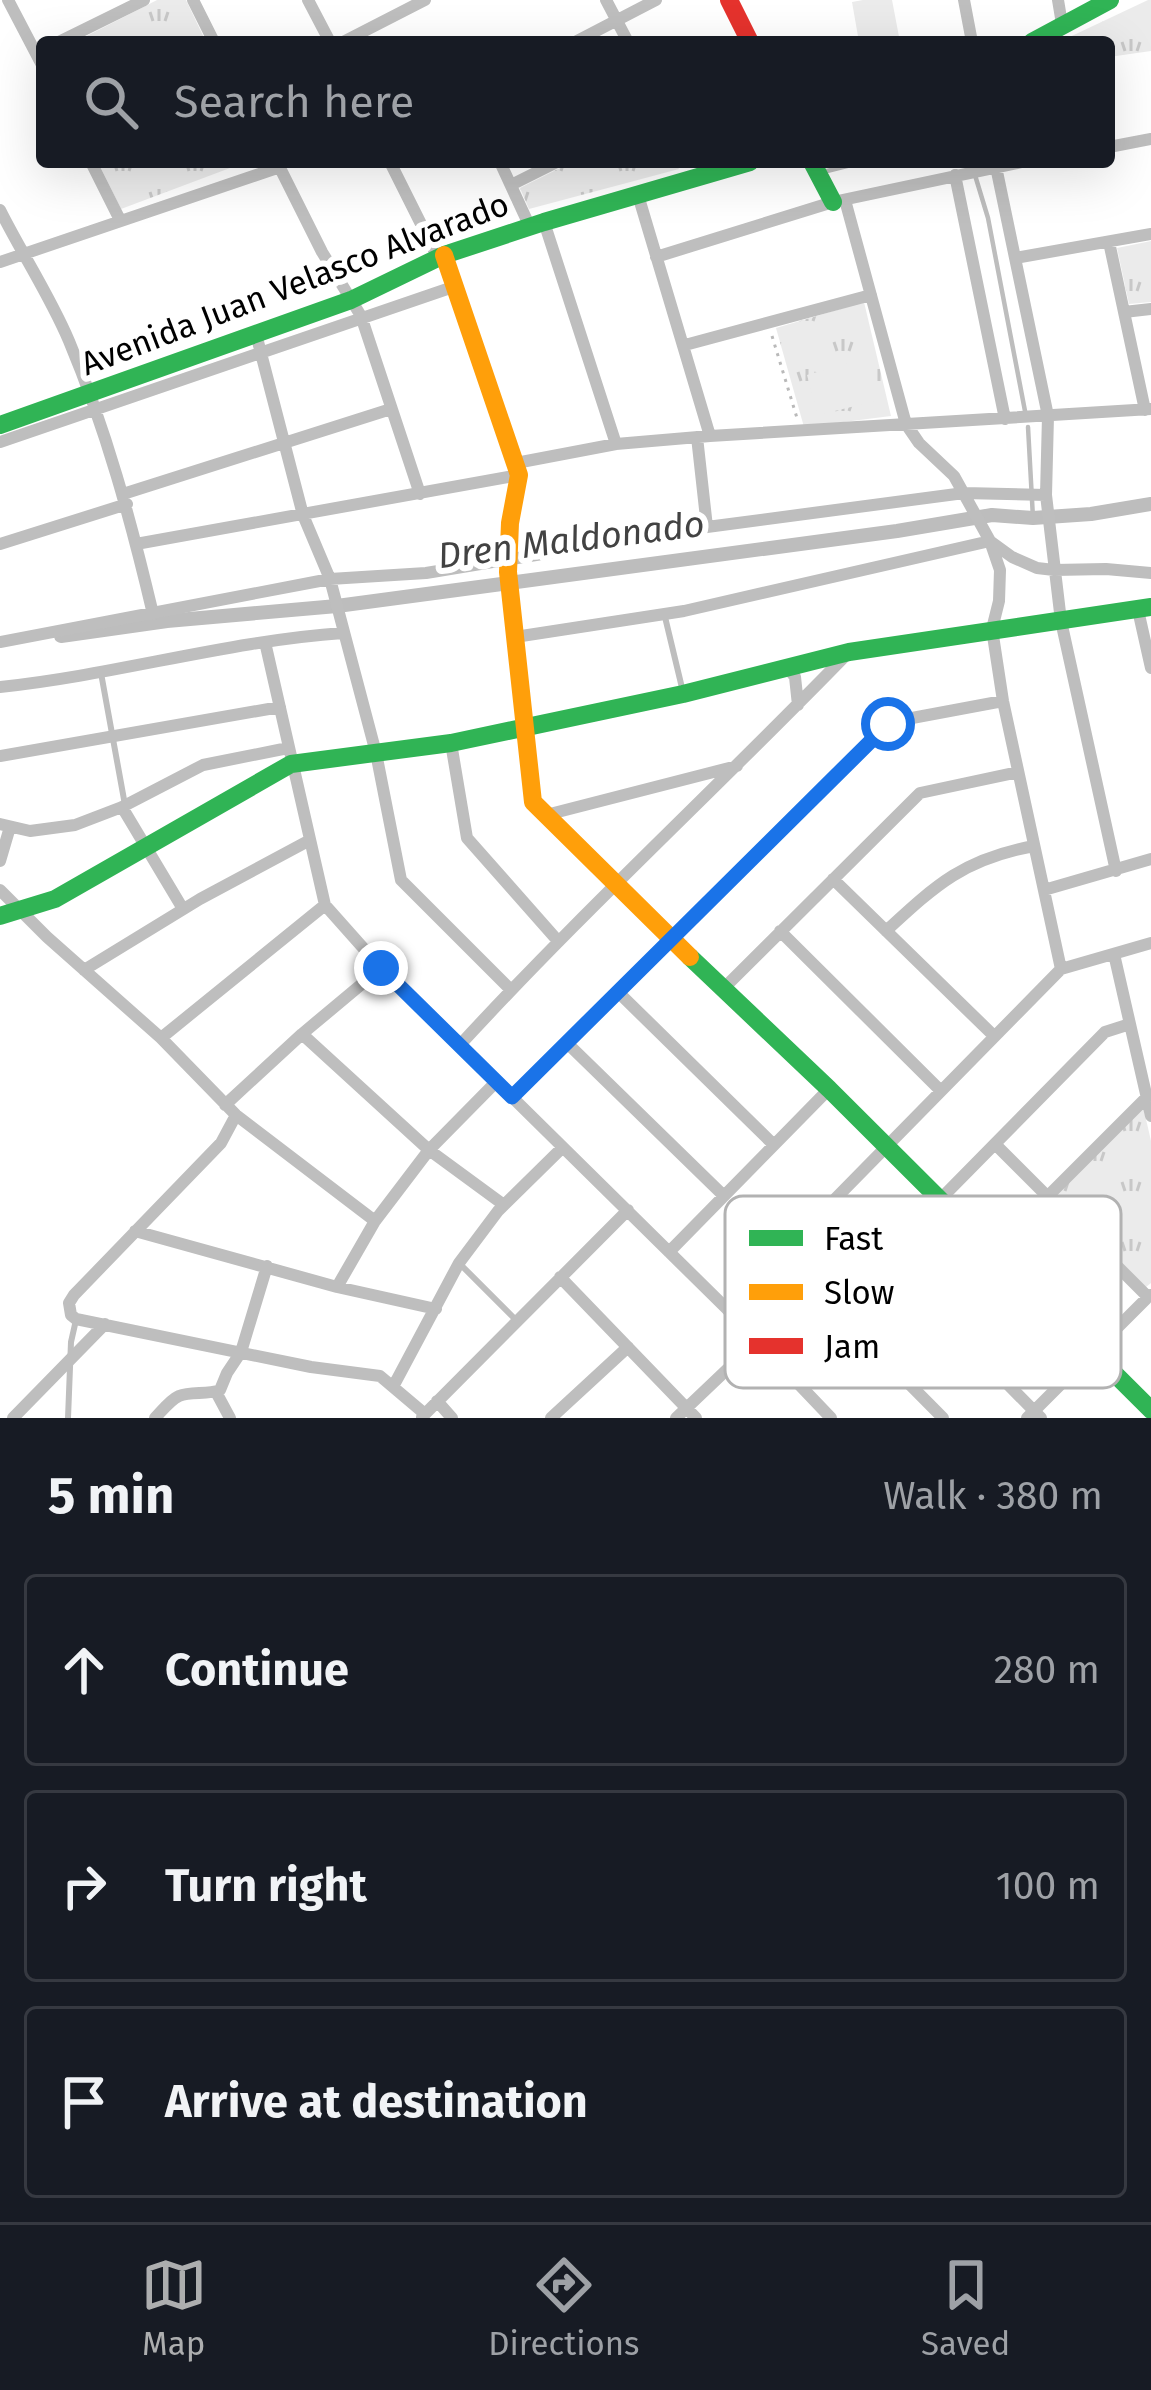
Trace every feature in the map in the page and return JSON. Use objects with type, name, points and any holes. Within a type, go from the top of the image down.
[{"type":"street","points":[[8,0],[36,49]]},
{"type":"street","points":[[71,36],[144,0]]},
{"type":"street","points":[[193,0],[211,36]]},
{"type":"street","points":[[308,0],[327,36]]},
{"type":"street","points":[[355,36],[425,0]]},
{"type":"street","points":[[606,0],[625,36]]},
{"type":"street","points":[[586,36],[656,0]]},
{"type":"street","points":[[729,0],[747,36]]},
{"type":"street","points":[[964,0],[971,36]]},
{"type":"street","points":[[1058,0],[1062,24]]},
{"type":"street","points":[[1042,36],[1109,0]]},
{"type":"street","points":[[1115,145],[1151,139]]},
{"type":"street","points":[[94,168],[120,220]]},
{"type":"street","points":[[0,262],[267,168]]},
{"type":"street","points":[[280,168],[356,308],[420,494]]},
{"type":"street","points":[[393,168],[456,286],[518,469],[508,566],[533,802],[935,1196]]},
{"type":"street","points":[[503,168],[537,225],[616,444]]},
{"type":"street","points":[[511,185],[545,168]]},
{"type":"street","points":[[816,168],[839,201],[906,424],[953,476],[990,541],[1000,570],[992,629],[1061,969]]},
{"type":"street","points":[[656,257],[839,201],[982,168]]},
{"type":"street","points":[[996,168],[1048,416],[1046,495],[1061,621],[1116,871]]},
{"type":"street","name":"Avenida Juan Velasco Alvarado","points":[[0,425],[92,402],[356,308],[441,256],[638,196],[692,170]]},
{"type":"street","points":[[956,176],[1005,419]]},
{"type":"street","points":[[638,196],[685,345],[704,437],[707,527]]},
{"type":"street","points":[[0,210],[67,337],[92,402],[125,499],[153,614]]},
{"type":"street","points":[[1015,258],[1151,234]]},
{"type":"street","points":[[136,544],[420,494],[616,444],[1148,409],[1109,242]]},
{"type":"street","points":[[356,308],[456,286]]},
{"type":"street","points":[[685,345],[871,295]]},
{"type":"street","points":[[1124,312],[1151,309]]},
{"type":"street","points":[[258,344],[303,515],[330,579],[376,753],[401,880],[511,990]]},
{"type":"street","points":[[0,442],[92,402]]},
{"type":"street","points":[[0,544],[391,409]]},
{"type":"street","points":[[0,642],[330,579],[508,566],[707,527],[966,498],[1046,495]]},
{"type":"street","points":[[515,637],[664,614],[990,541],[1037,568],[1151,573]]},
{"type":"street","points":[[0,861],[5,826],[30,832],[75,825],[203,765],[376,753],[451,742],[683,694],[849,652],[1144,609],[1151,668]]},
{"type":"street","points":[[0,686],[343,633]]},
{"type":"street","points":[[265,642],[325,904],[381,968],[725,1307]]},
{"type":"street","points":[[459,1046],[849,652]]},
{"type":"street","points":[[788,668],[795,677],[798,705]]},
{"type":"street","points":[[512,1097],[888,724],[1004,701]]},
{"type":"street","points":[[0,757],[280,706]]},
{"type":"street","points":[[451,742],[467,838],[558,941]]},
{"type":"street","points":[[0,916],[55,899],[148,849],[289,756]]},
{"type":"street","points":[[546,815],[739,766]]},
{"type":"street","points":[[723,989],[920,793],[1018,772]]},
{"type":"street","points":[[123,806],[183,909]]},
{"type":"street","points":[[84,970],[310,840]]},
{"type":"street","points":[[886,931],[956,872],[1000,852],[1034,846]]},
{"type":"street","points":[[1044,890],[1151,859]]},
{"type":"street","points":[[833,879],[993,1035]]},
{"type":"street","points":[[0,890],[160,1037],[236,1115],[375,1222]]},
{"type":"street","points":[[160,1037],[325,904]]},
{"type":"street","points":[[780,931],[941,1091]]},
{"type":"street","points":[[838,1196],[1061,969],[1151,944]]},
{"type":"street","points":[[1114,954],[1151,1116]]},
{"type":"street","points":[[225,1105],[381,968]]},
{"type":"street","points":[[618,992],[773,1145]]},
{"type":"street","points":[[945,1196],[1105,1031],[1130,1024]]},
{"type":"street","points":[[302,1034],[429,1150],[504,1205]]},
{"type":"street","points":[[566,1043],[724,1196]]},
{"type":"street","points":[[338,1287],[375,1222],[429,1150],[496,1081]]},
{"type":"street","points":[[669,1252],[829,1089]]},
{"type":"street","points":[[995,1144],[1048,1196],[1147,1096]]},
{"type":"street","points":[[236,1115],[221,1143],[74,1295],[71,1315],[310,1366],[380,1376],[423,1416],[628,1210]]},
{"type":"street","points":[[394,1385],[459,1264],[504,1205],[562,1148]]},
{"type":"street","points":[[135,1231],[436,1309]]},
{"type":"street","points":[[155,1418],[184,1394],[220,1390],[241,1352],[267,1266]]},
{"type":"street","points":[[1121,1268],[1149,1296],[1121,1324]]},
{"type":"street","points":[[560,1276],[686,1415],[725,1374]]},
{"type":"street","points":[[13,1418],[105,1324]]},
{"type":"street","points":[[551,1418],[628,1347]]},
{"type":"street","points":[[1121,1381],[1151,1410]]},
{"type":"street","points":[[803,1388],[831,1418]]},
{"type":"street","points":[[913,1388],[943,1418]]},
{"type":"street","points":[[1007,1388],[1034,1416],[1059,1388]]},
{"type":"street","points":[[216,1392],[230,1418]]},
{"type":"street","points":[[437,1401],[452,1418]]},
{"type":"lane","points":[[664,614],[683,694]]},
{"type":"lane","points":[[101,673],[123,806]]},
{"type":"lane","points":[[459,1264],[517,1321]]},
{"type":"lane","points":[[68,1418],[76,1319]]},
{"type":"path","points":[[767,322],[801,430]]},
{"type":"green space","points":[[157,0],[186,0],[203,36],[87,36]]},
{"type":"green space","points":[[892,0],[899,36],[858,36],[852,2]]},
{"type":"green space","points":[[1151,0],[1151,51],[1115,56],[1115,36],[1072,36]]},
{"type":"green space","points":[[101,168],[230,168],[121,209]]},
{"type":"green space","points":[[560,168],[679,169],[529,209],[520,188]]},
{"type":"green space","points":[[1151,241],[1151,302],[1129,304],[1117,248]]},
{"type":"green space","points":[[864,302],[891,416],[804,427],[776,328]]},
{"type":"green space","points":[[870,356],[880,400],[818,415],[807,375]]},
{"type":"green space","points":[[1143,1106],[1151,1141],[1151,1283],[1146,1287],[1121,1262],[1121,1196],[1054,1196]]},
{"type":"waterway","points":[[823,172],[839,168]]},
{"type":"waterway","points":[[973,168],[988,218],[1025,411]]},
{"type":"waterway","points":[[1028,427],[1033,518]]},
{"type":"waterway","name":"Dren Maldonado","points":[[61,636],[337,606],[992,515],[1091,514],[1151,504]]},
{"type":"traffic: fast","points":[[1043,36],[1110,0]]},
{"type":"traffic: fast","points":[[0,425],[351,300],[444,255],[729,168]]},
{"type":"traffic: fast","points":[[815,168],[833,202]]},
{"type":"traffic: fast","points":[[0,916],[55,899],[291,764],[451,743],[683,694],[849,652],[1151,607]]},
{"type":"traffic: fast","points":[[690,957],[936,1196]]},
{"type":"traffic: fast","points":[[1121,1380],[1151,1410]]},
{"type":"traffic: slow","points":[[444,255],[519,475],[508,572],[533,802],[690,957]]},
{"type":"traffic: jam","points":[[729,0],[747,36]]},
{"type":"route","points":[[381,968],[512,1097],[888,724]]}]
